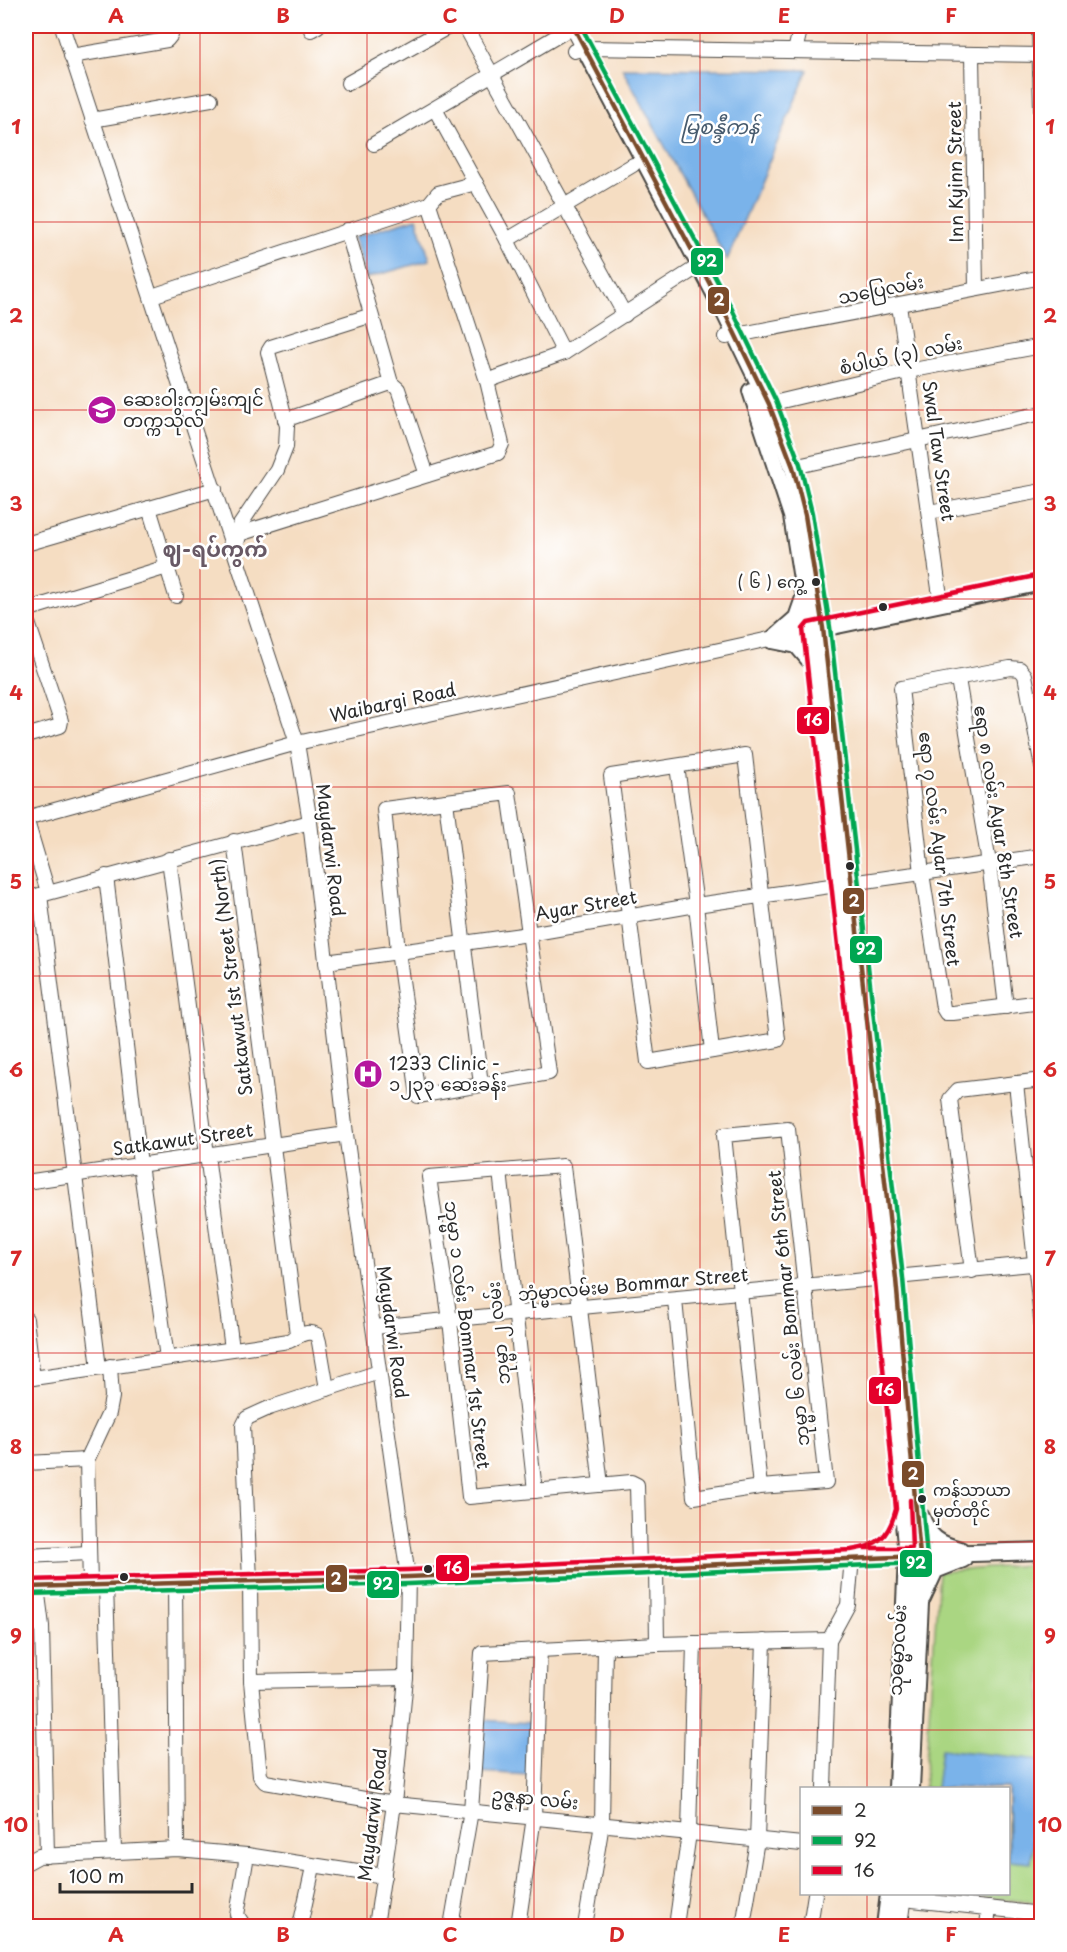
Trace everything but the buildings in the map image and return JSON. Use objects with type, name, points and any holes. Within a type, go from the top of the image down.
[{"type":"main road","name":"သုဓမ္မာလမ်း","points":[[566,28],[580,50],[731,337],[769,404],[793,466],[805,515],[811,594]]},
{"type":"main road","name":"သုဓမ္မာလမ်း","points":[[580,50],[633,165],[695,269]]},
{"type":"main road","name":"သုဓမ္မာလမ်း","points":[[731,337],[758,406],[792,516],[817,629],[889,1280],[911,1509],[914,1556],[911,1787]]},
{"type":"main road","points":[[817,629],[1041,582]]},
{"type":"main road","points":[[772,640],[797,618],[811,594],[832,614],[847,620],[859,620]]},
{"type":"main road","points":[[772,640],[797,645],[821,665],[838,636],[859,620]]},
{"type":"main road","points":[[860,1557],[883,1550],[897,1536],[911,1509],[938,1544],[975,1554]]},
{"type":"main road","points":[[32,1587],[408,1577],[1041,1551]]},
{"type":"main road","points":[[913,1603],[935,1570],[975,1554]]},
{"type":"main road","points":[[860,1557],[889,1564],[903,1582],[913,1603]]},
{"type":"main road","name":"သုဓမ္မာလမ်း","points":[[897,1787],[913,1603]]},
{"type":"main road","points":[[885,1926],[898,1895]]},
{"type":"main road","points":[[898,1895],[899,1926]]},
{"type":"street","name":"Maydarwi Road","points":[[62,26],[297,742],[310,822],[346,1134],[408,1577],[406,1678],[394,1804],[376,1926]]},
{"type":"street","points":[[71,56],[167,40],[171,35],[169,26]]},
{"type":"street","points":[[348,83],[450,26]]},
{"type":"street","points":[[465,26],[625,315]]},
{"type":"street","points":[[795,51],[801,26]]},
{"type":"street","points":[[1039,26],[1041,149]]},
{"type":"street","points":[[374,144],[492,75],[566,28]]},
{"type":"street","points":[[580,50],[1041,55]]},
{"type":"street","name":"Inn Kyinn Street","points":[[972,54],[976,289]]},
{"type":"street","points":[[92,120],[212,99]]},
{"type":"street","points":[[435,109],[507,240],[564,353]]},
{"type":"street","points":[[507,240],[633,165]]},
{"type":"street","points":[[152,296],[429,204],[438,193],[476,183]]},
{"type":"street","points":[[239,534],[498,453],[501,449],[502,444],[487,381],[429,204]]},
{"type":"street","points":[[347,231],[369,316],[391,383],[398,389],[427,476]]},
{"type":"street","points":[[487,381],[564,353],[695,269]]},
{"type":"street","name":"သပြေလမ်း","points":[[731,337],[1041,277]]},
{"type":"street","name":"Swal Taw Street","points":[[899,305],[942,603]]},
{"type":"street","points":[[235,551],[240,525],[277,470],[286,447],[285,420],[268,352],[271,347],[369,316]]},
{"type":"street","name":"စံပါယ် (၃) လမ်း","points":[[769,404],[908,371],[1041,346]]},
{"type":"street","points":[[285,420],[391,383]]},
{"type":"street","points":[[793,466],[1041,413]]},
{"type":"street","points":[[26,544],[215,489]]},
{"type":"street","points":[[929,512],[1041,491]]},
{"type":"street","points":[[148,508],[176,596]]},
{"type":"street","points":[[26,610],[167,567]]},
{"type":"street","points":[[26,617],[61,721],[60,726],[26,736]]},
{"type":"street","name":"Waibargi Road","points":[[26,818],[297,742],[817,629]]},
{"type":"street","points":[[958,679],[1010,668],[1020,669],[1025,675],[1041,767]]},
{"type":"street","name":"ဧရာ ၇ လမ်း Ayar 7th Street","points":[[958,679],[901,688],[921,873],[943,1008],[946,1013],[1006,1006]]},
{"type":"street","name":"ဧရာ ၈ လမ်း Ayar 8th Street","points":[[958,679],[988,863],[1006,1006]]},
{"type":"street","points":[[745,755],[778,1040],[648,1062],[612,776],[677,766],[745,755]]},
{"type":"street","points":[[677,766],[696,905],[712,1051]]},
{"type":"street","points":[[509,793],[549,1073],[417,1096],[398,951],[384,809],[446,801],[509,793]]},
{"type":"street","points":[[446,801],[481,1084]]},
{"type":"street","points":[[26,818],[44,894],[74,1174],[105,1367],[112,1397],[109,1413],[87,1460],[89,1553],[98,1585],[114,1851]]},
{"type":"street","points":[[26,899],[310,822]]},
{"type":"street","name":"Satkawut 1st Street (North)","points":[[234,841],[271,1145],[297,1334]]},
{"type":"street","name":"Ayar Street","points":[[326,962],[529,934],[696,905],[844,883],[1041,856]]},
{"type":"street","points":[[169,859],[232,1349]]},
{"type":"street","points":[[106,876],[140,1164],[167,1358]]},
{"type":"street","points":[[1006,1006],[1041,1002]]},
{"type":"street","points":[[972,1271],[950,1099],[953,1093],[1041,1080]]},
{"type":"street","points":[[1016,1083],[1038,1263],[1041,1328]]},
{"type":"street","name":"ဘုမ္မာ ၆ လမ်း Bommar 6th Street","points":[[739,1294],[724,1135],[788,1129],[826,1482],[760,1487]]},
{"type":"street","name":"Satkawut Street","points":[[26,1182],[346,1134]]},
{"type":"street","points":[[500,1171],[563,1166],[582,1310],[601,1485]]},
{"type":"street","name":"ဘုမ္မာ ၁ လမ်း Bommar 1st Street","points":[[500,1171],[429,1177],[450,1320],[469,1497],[535,1491]]},
{"type":"street","name":"ဘုမ္မာ ၂ လမ်း","points":[[500,1171],[535,1491]]},
{"type":"street","name":"ဘုံမ္မာလမ်းမ Bommar Street","points":[[374,1327],[582,1310],[1038,1263]]},
{"type":"street","points":[[675,1300],[694,1497],[760,1487],[739,1294]]},
{"type":"street","points":[[26,1319],[29,1379],[289,1341],[297,1334],[317,1335],[327,1389]]},
{"type":"street","points":[[379,1372],[270,1408],[245,1422],[251,1681],[406,1678]]},
{"type":"street","points":[[26,1463],[87,1460]]},
{"type":"street","points":[[535,1491],[631,1482],[637,1485],[639,1567]]},
{"type":"street","points":[[26,1556],[89,1553]]},
{"type":"street","points":[[824,1787],[829,1640],[848,1605],[860,1557]]},
{"type":"street","points":[[656,1566],[657,1644]]},
{"type":"street","points":[[175,1582],[177,1849]]},
{"type":"street","points":[[32,1587],[42,1626],[47,1856]]},
{"type":"street","points":[[451,1926],[471,1811],[482,1653],[657,1644],[829,1640]]},
{"type":"street","points":[[743,1926],[757,1840],[764,1641]]},
{"type":"street","points":[[676,1926],[689,1833],[694,1643]]},
{"type":"street","points":[[585,1926],[602,1824],[605,1646]]},
{"type":"street","points":[[518,1926],[534,1817],[540,1649]]},
{"type":"street","name":"ဥဇ္ဇနာ လမ်း","points":[[251,1681],[257,1771],[265,1782],[394,1804],[800,1844]]},
{"type":"street","points":[[26,1863],[47,1856],[177,1849],[247,1855],[313,1867],[384,1876]]},
{"type":"street","points":[[244,1926],[237,1915],[247,1855]]},
{"type":"street","points":[[300,1926],[313,1867]]},
{"type":"street","points":[[810,1926],[815,1895]]},
{"type":"street","points":[[898,1895],[1041,1914]]},
{"type":"street","points":[[987,1926],[990,1908]]},
{"type":"green space","points":[[1041,1564],[1041,1903],[962,1895],[1010,1895],[1010,1787],[924,1787],[939,1572]]},
{"type":"water","name":"မြစန္ဒီ‌ကန်","points":[[622,68],[808,70],[727,260]]},
{"type":"water","points":[[417,218],[430,260],[367,278],[354,237]]},
{"type":"water","points":[[480,1720],[532,1723],[530,1775],[477,1772]]},
{"type":"water","points":[[941,1749],[1041,1760],[1031,1863],[1010,1861],[1010,1787],[936,1787]]},
{"type":"transit line","name":"2","points":[[26,1587],[408,1577],[920,1556],[896,1279],[823,628],[805,515],[793,467],[769,404],[722,307],[573,26]]},
{"type":"transit line","name":"92","points":[[26,1594],[408,1584],[920,1563],[927,1558],[903,1278],[830,627],[812,513],[800,464],[776,401],[729,303],[581,26]]},
{"type":"transit line","name":"16","points":[[26,1580],[408,1570],[851,1550],[869,1546],[881,1538],[890,1526],[896,1509],[875,1281],[803,629],[808,623],[1040,575]]},
{"type":"transit line","name":"16","points":[[864,1548],[912,1548],[910,1500]]},
{"type":"place","name":"ဆေးဝါးကျွမ်းကျင် တက္ကသိုလ်","points":[[102,410]]},
{"type":"place","name":"( ၆ ) ကွေ့","points":[[816,582]]},
{"type":"place","name":"1233 Clinic - ၁၂၃၃ ဆေးခန်း","points":[[368,1074]]},
{"type":"place","name":"ကန်သာယာ မှတ်တိုင်","points":[[922,1499]]},
{"type":"district","name":"ဈ-ရပ်ကွက်","points":[[215,550]]}]
